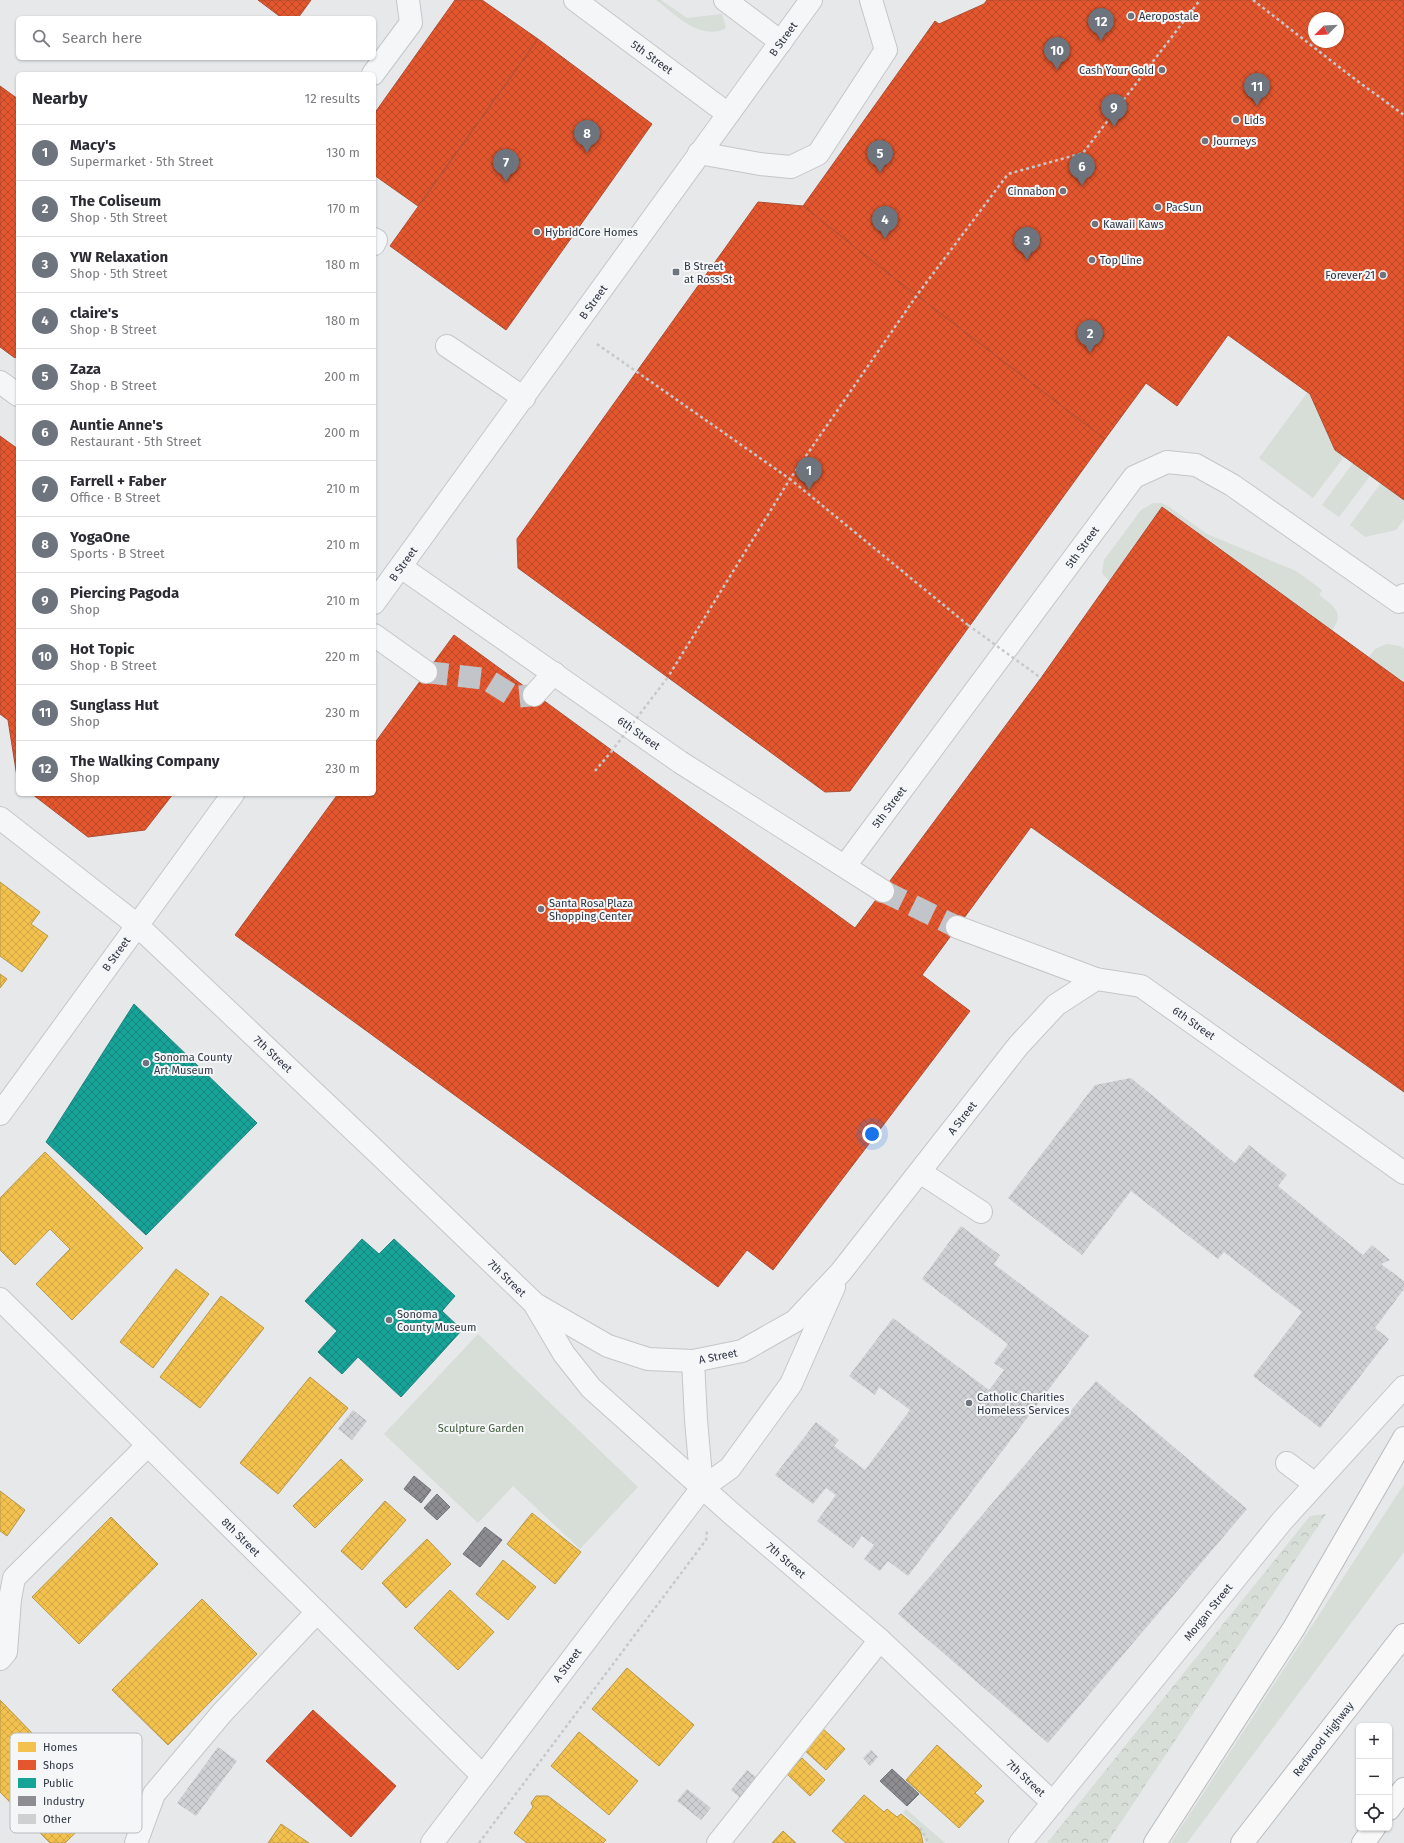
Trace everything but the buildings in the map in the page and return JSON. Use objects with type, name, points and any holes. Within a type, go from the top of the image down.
[{"type":"highway","points":[[1155,1843],[1294,1628],[1404,1438]]},
{"type":"highway","name":"Redwood Highway","points":[[1242,1843],[1404,1635]]},
{"type":"highway","points":[[1392,1805],[1404,1789]]},
{"type":"highway","points":[[1363,1843],[1372,1831]]},
{"type":"street","points":[[374,72],[411,23],[408,0]]},
{"type":"street","name":"5th Street","points":[[575,0],[728,114]]},
{"type":"street","points":[[725,0],[781,42]]},
{"type":"street","name":"B Street","points":[[376,600],[811,0]]},
{"type":"street","points":[[699,153],[760,164],[791,167],[818,154],[886,50],[871,0]]},
{"type":"street","points":[[447,346],[524,398]]},
{"type":"street","points":[[0,382],[16,394]]},
{"type":"street","name":"5th Street","points":[[845,866],[1134,477],[1167,462],[1196,465],[1232,485],[1402,598]]},
{"type":"street","name":"6th Street","points":[[401,567],[680,762],[883,891]]},
{"type":"street","points":[[376,635],[426,672]]},
{"type":"street","points":[[534,695],[554,674]]},
{"type":"street","name":"B Street","points":[[0,1114],[232,796]]},
{"type":"street","name":"7th Street","points":[[0,818],[137,925],[388,1162],[535,1304],[608,1346],[648,1359],[694,1361]]},
{"type":"street","name":"6th Street","points":[[957,927],[1096,979],[1141,986],[1404,1173]]},
{"type":"street","name":"A Street","points":[[702,1488],[696,1420],[694,1361],[742,1351],[795,1321],[841,1272],[1023,1040],[1056,1005],[1096,979]]},
{"type":"street","points":[[920,1172],[982,1212]]},
{"type":"street","name":"A Street","points":[[432,1843],[702,1488],[730,1468],[791,1384],[841,1272]]},
{"type":"street","name":"8th Street","points":[[0,1299],[483,1776]]},
{"type":"street","name":"7th Street","points":[[535,1304],[564,1354],[591,1388],[702,1488],[880,1640],[1053,1803]]},
{"type":"street","name":"Morgan Street","points":[[1020,1843],[1282,1521],[1404,1388]]},
{"type":"street","points":[[0,1659],[6,1652],[10,1599],[14,1578],[148,1445]]},
{"type":"street","points":[[1287,1463],[1315,1484]]},
{"type":"street","points":[[142,1827],[154,1794],[222,1713],[317,1612]]},
{"type":"street","points":[[718,1843],[880,1640]]},
{"type":"street","points":[[136,1843],[140,1833]]},
{"type":"path","points":[[595,771],[668,677],[790,479],[916,295],[1008,174],[1083,153],[1200,0]]},
{"type":"path","points":[[1253,0],[1352,77],[1404,115]]},
{"type":"path","points":[[617,358],[790,479],[968,625],[1041,678]]},
{"type":"path","points":[[479,1843],[706,1540],[707,1528]]},
{"type":"path","points":[[920,1828],[929,1843]]},
{"type":"green space","points":[[656,0],[661,0],[687,18],[722,14],[726,28],[707,32],[698,29],[680,19]]},
{"type":"green space","points":[[1307,393],[1310,394],[1335,450],[1344,457],[1313,498],[1259,458]]},
{"type":"green space","points":[[1353,463],[1370,476],[1339,517],[1322,505]]},
{"type":"green space","points":[[1381,483],[1404,500],[1404,519],[1396,530],[1365,537],[1350,525]]},
{"type":"green space","points":[[1153,503],[1161,503],[1168,506],[1207,534],[1296,571],[1322,590],[1319,595],[1336,610],[1338,619],[1332,631],[1162,507],[1110,582],[1102,573],[1104,560],[1141,510]]},
{"type":"green space","points":[[1387,644],[1400,646],[1404,649],[1404,683],[1369,657],[1375,649]]},
{"type":"green space","name":"Sculpture Garden","points":[[478,1334],[638,1487],[580,1549],[513,1486],[478,1523],[384,1434]]},
{"type":"green space","points":[[1404,1484],[1404,1552],[1187,1843],[1171,1843]]},
{"type":"green space","points":[[1326,1514],[1107,1843],[1047,1843],[1310,1516]]},
{"type":"green space","points":[[906,1809],[945,1843],[925,1843],[920,1829],[903,1813]]},
{"type":"tunnel","points":[[426,672],[486,679],[515,697],[534,695]]},
{"type":"tunnel","points":[[883,891],[957,927]]},
{"type":"place","name":"Aeropostale","points":[[1131,16]]},
{"type":"place","name":"The Walking Company","points":[[1101,41]]},
{"type":"place","name":"Hot Topic","points":[[1057,70]]},
{"type":"place","name":"Cash Your Gold","points":[[1162,70]]},
{"type":"place","name":"Sunglass Hut","points":[[1257,106]]},
{"type":"place","name":"Lids","points":[[1236,120]]},
{"type":"place","name":"Piercing Pagoda","points":[[1114,127]]},
{"type":"place","name":"Journeys","points":[[1205,141]]},
{"type":"place","name":"YogaOne","points":[[587,153]]},
{"type":"place","name":"Zaza","points":[[880,173]]},
{"type":"place","name":"Farrell + Faber","points":[[506,182]]},
{"type":"place","name":"Auntie Anne's","points":[[1082,186]]},
{"type":"place","name":"Cinnabon","points":[[1063,191]]},
{"type":"place","name":"PacSun","points":[[1158,207]]},
{"type":"place","name":"Kawaii Kaws","points":[[1095,224]]},
{"type":"place","name":"HybridCore Homes","points":[[537,232]]},
{"type":"place","name":"claire's","points":[[885,239]]},
{"type":"place","name":"YW Relaxation","points":[[1027,260]]},
{"type":"place","name":"Top Line","points":[[1092,260]]},
{"type":"place","name":"B Street at Ross St","points":[[676,272]]},
{"type":"place","name":"Forever 21","points":[[1383,275]]},
{"type":"place","name":"The Coliseum","points":[[1090,353]]},
{"type":"place","name":"Macy's","points":[[809,490]]},
{"type":"place","name":"Santa Rosa Plaza Shopping Center","points":[[541,909]]},
{"type":"place","name":"Sonoma County Art Museum","points":[[146,1063]]},
{"type":"place","name":"Sonoma County Museum","points":[[389,1320]]},
{"type":"place","name":"Catholic Charities Homeless Services","points":[[969,1403]]}]
